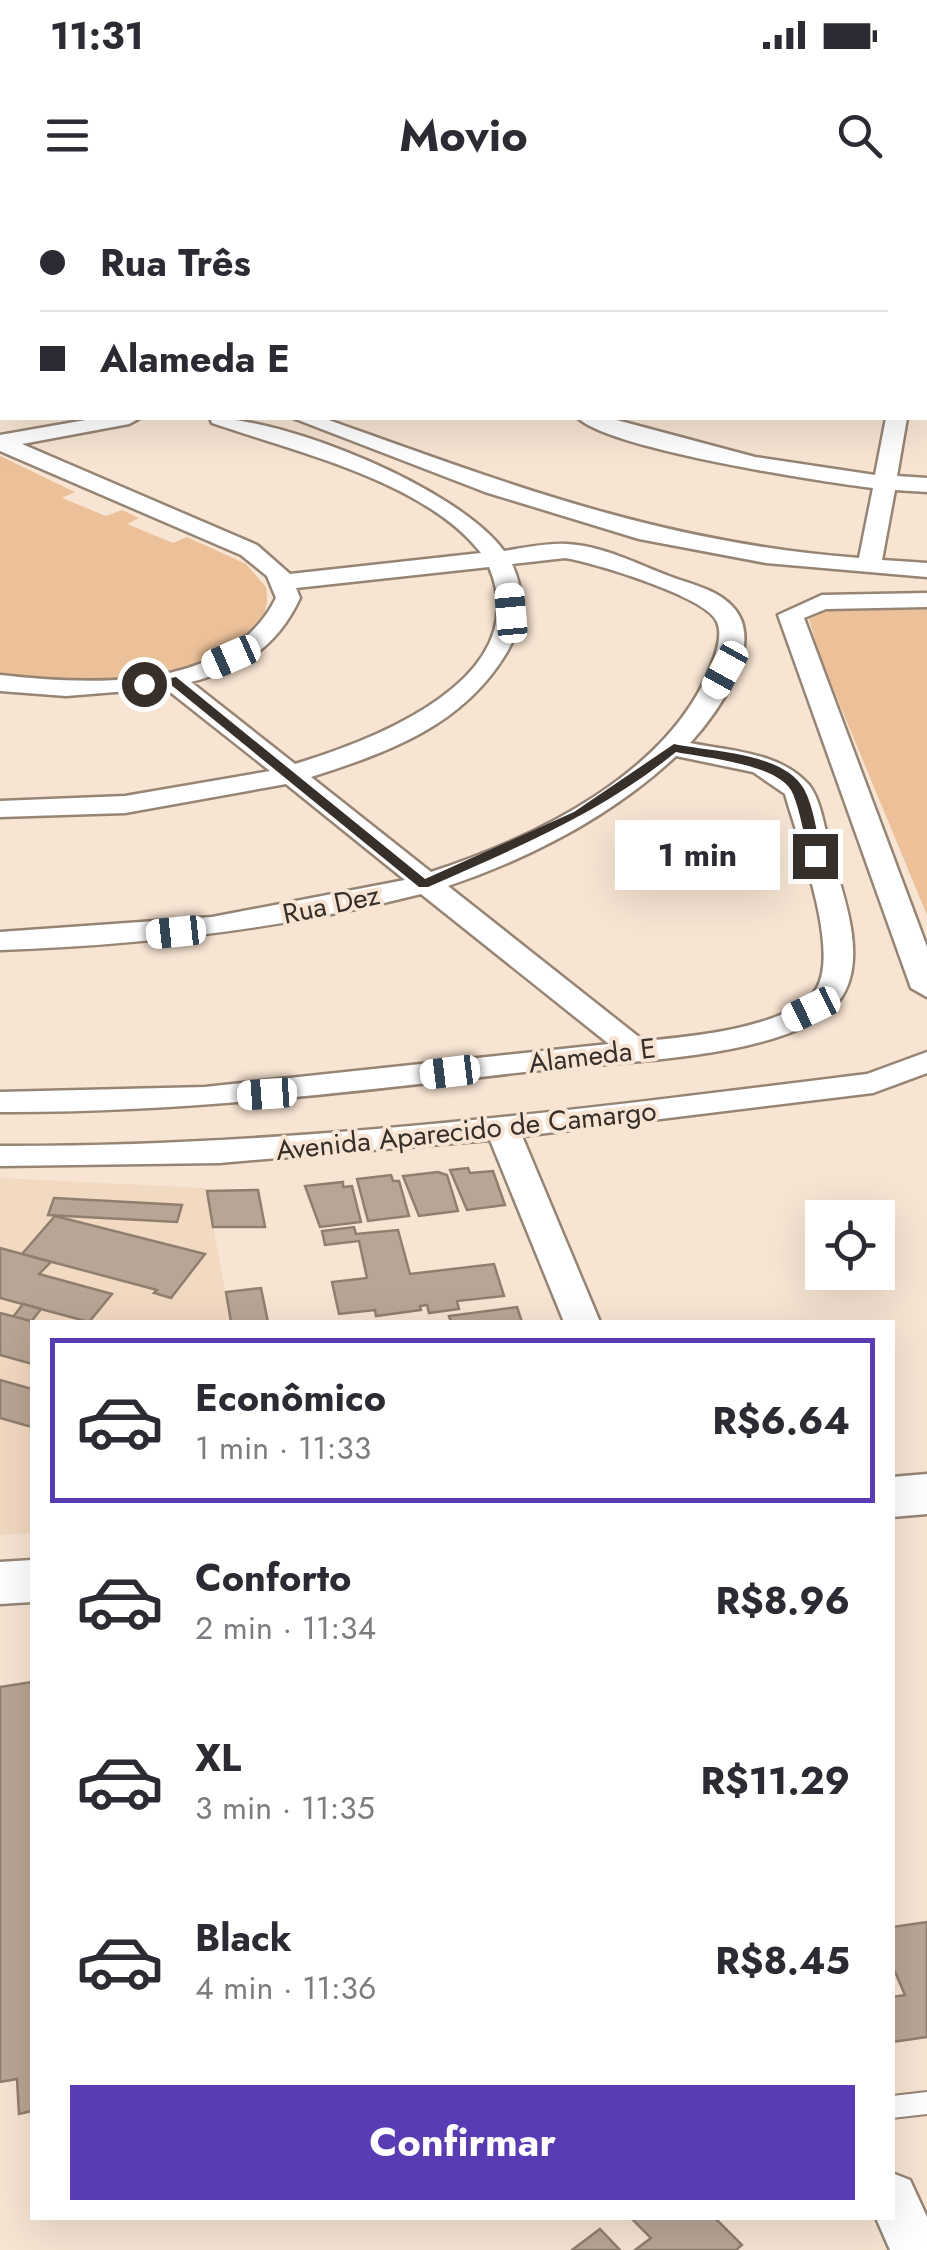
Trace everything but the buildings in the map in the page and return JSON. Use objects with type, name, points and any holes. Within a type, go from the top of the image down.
[{"type":"street","points":[[0,442],[118,420]]},
{"type":"street","points":[[0,808],[157,802],[290,776],[407,730],[450,702],[482,673],[502,643],[511,613],[508,584],[496,557],[453,512],[420,494],[225,420]]},
{"type":"street","points":[[310,420],[541,504],[612,525],[780,558],[927,570]]},
{"type":"street","points":[[595,420],[710,456],[885,483],[927,485]]},
{"type":"street","points":[[869,567],[897,420]]},
{"type":"street","points":[[0,442],[249,550],[266,561],[284,582],[288,598],[274,627],[231,657],[172,680],[74,690],[0,683]]},
{"type":"street","name":"Rua Dez","points":[[0,941],[118,938],[205,929],[424,884],[578,815],[628,784],[674,748],[725,670],[732,630],[722,610],[704,598],[600,558],[565,551],[496,557]]},
{"type":"street","points":[[284,582],[496,557]]},
{"type":"street","points":[[927,600],[822,602],[790,616],[927,988]]},
{"type":"street","points":[[172,680],[634,1050]]},
{"type":"street","name":"Alameda E","points":[[0,1102],[106,1104],[267,1094],[634,1050],[776,1026],[811,1009],[830,992],[838,973],[840,951],[798,790],[788,779],[762,765],[674,748]]},
{"type":"street","name":"Avenida Aparecido de Camargo","points":[[0,1156],[117,1160],[254,1154],[874,1082],[927,1062]]},
{"type":"street","points":[[502,1128],[581,1320]]},
{"type":"street","points":[[895,1496],[927,1494]]},
{"type":"street","points":[[895,1528],[927,1526]]},
{"type":"street","points":[[0,1553],[30,1551]]},
{"type":"street","points":[[0,1584],[30,1581]]},
{"type":"street","points":[[895,2203],[916,2250]]},
{"type":"lane","points":[[895,2107],[927,2103]]},
{"type":"shaded area","points":[[0,456],[75,492],[62,498],[106,516],[122,510],[139,518],[127,524],[173,543],[187,537],[246,564],[266,587],[266,609],[256,628],[217,657],[143,680],[93,685],[0,680]]},
{"type":"shaded area","points":[[927,609],[927,915],[820,657],[809,619],[827,611]]},
{"type":"shaded area","points":[[0,1178],[206,1188],[231,1320],[30,1320],[30,1533],[0,1535]]},
{"type":"route","points":[[144,684],[172,680],[424,884],[578,815],[628,784],[674,748],[762,765],[788,779],[798,790],[815,856]]}]
